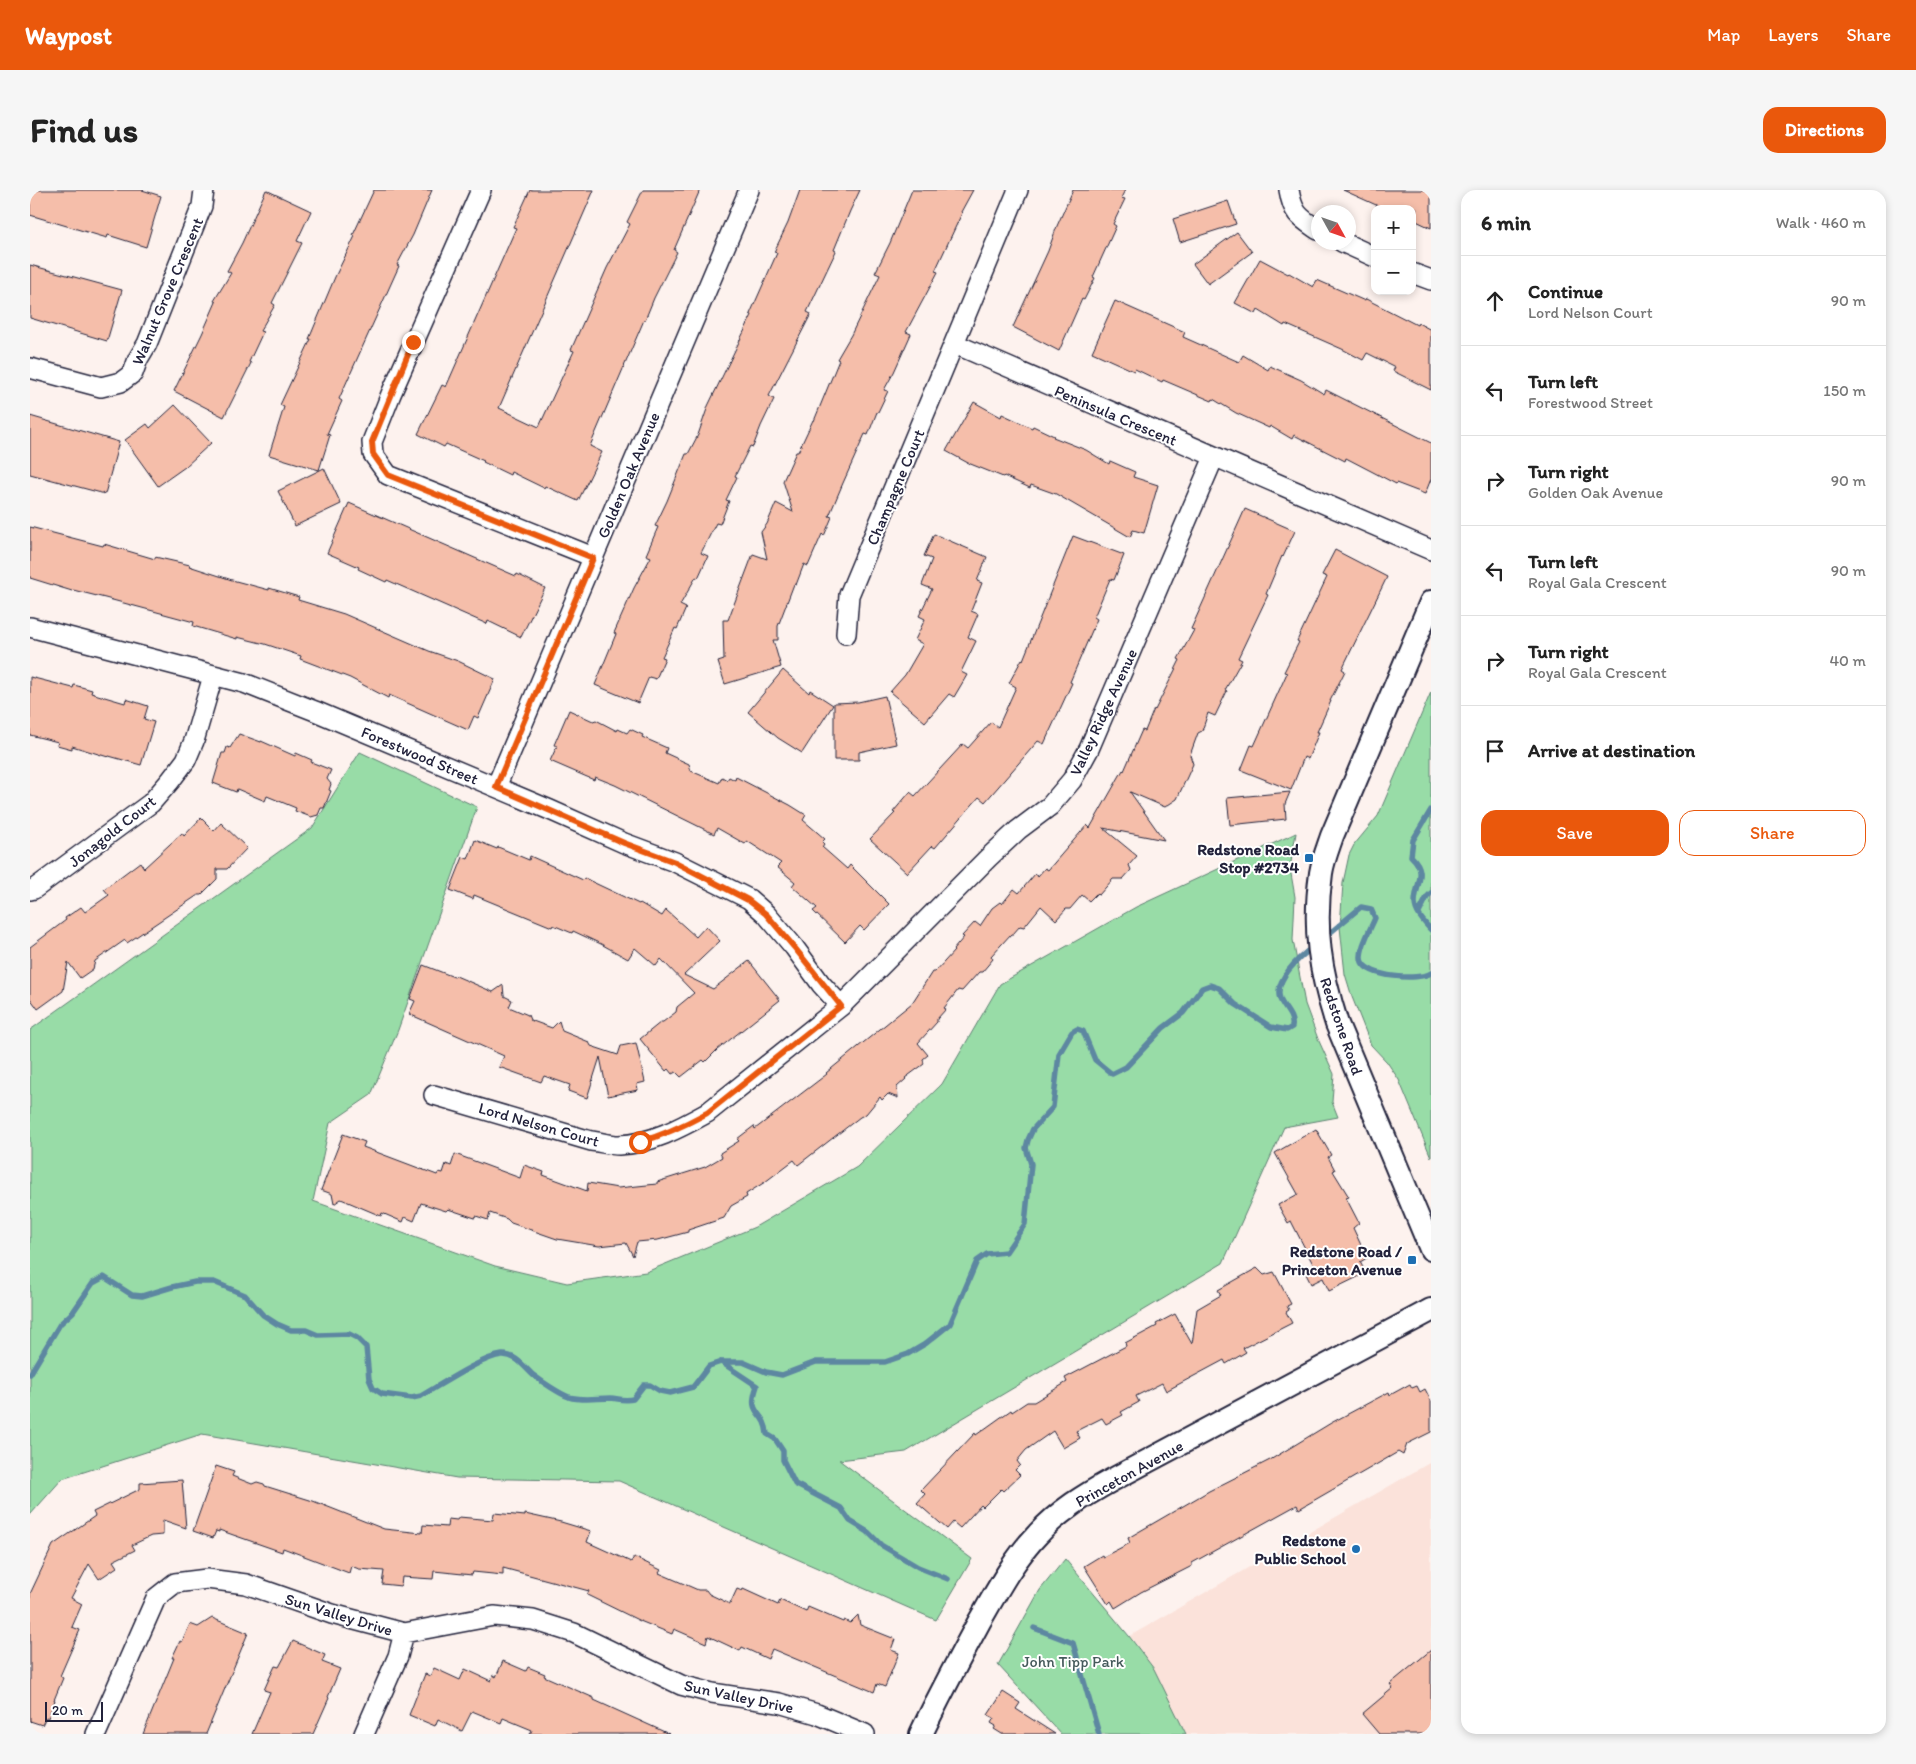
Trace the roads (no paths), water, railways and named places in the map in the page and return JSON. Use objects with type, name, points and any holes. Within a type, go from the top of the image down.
[{"type":"street","name":"Walnut Grove Crescent","points":[[30,368],[101,387],[121,382],[133,373],[138,359],[147,344],[202,206],[204,190]]},
{"type":"street","points":[[481,190],[391,394],[372,442],[373,454],[388,475],[593,558]]},
{"type":"street","name":"Golden Oak Avenue","points":[[496,787],[749,190]]},
{"type":"street","points":[[955,344],[1018,190]]},
{"type":"street","points":[[1289,190],[1292,207],[1301,219],[1311,225]]},
{"type":"street","points":[[1356,248],[1371,255]]},
{"type":"street","points":[[1416,274],[1431,280]]},
{"type":"street","name":"Peninsula Crescent","points":[[955,344],[1431,550]]},
{"type":"street","name":"Champagne Court","points":[[846,634],[849,595],[955,344]]},
{"type":"street","name":"Valley Ridge Avenue","points":[[841,1006],[988,858],[1018,830],[1050,806],[1072,780],[1090,749],[1214,457]]},
{"type":"street","name":"Redstone Road","points":[[1431,602],[1332,836],[1322,871],[1317,910],[1319,948],[1325,987],[1362,1084],[1431,1249]]},
{"type":"street","name":"Forestwood Street","points":[[30,627],[244,683],[496,787],[624,843],[675,862],[748,900],[766,914],[841,1006]]},
{"type":"street","name":"Jonagold Court","points":[[30,890],[34,889],[151,803],[170,781],[186,760],[194,741],[213,676]]},
{"type":"street","name":"Lord Nelson Court","points":[[434,1095],[591,1141],[618,1145],[640,1142],[660,1136],[707,1113],[841,1006]]},
{"type":"street","name":"Princeton Avenue","points":[[921,1734],[940,1694],[1007,1572],[1022,1552],[1051,1521],[1088,1494],[1112,1480],[1431,1310]]},
{"type":"street","name":"Sun Valley Drive","points":[[96,1734],[156,1598],[175,1583],[207,1579],[246,1584],[332,1614],[404,1633],[494,1616],[533,1620],[574,1633],[681,1685],[712,1693],[779,1703],[817,1714],[865,1734]]},
{"type":"street","points":[[364,1734],[398,1656],[404,1633]]},
{"type":"waterway","points":[[1431,810],[1413,840],[1411,856],[1416,862],[1420,873],[1415,907],[1431,930]]},
{"type":"waterway","points":[[1419,913],[1431,893]]},
{"type":"waterway","points":[[1325,937],[1361,907],[1371,909],[1375,918],[1361,952],[1362,962],[1366,967],[1394,976],[1416,977],[1431,973]]},
{"type":"waterway","points":[[30,1374],[60,1324],[73,1312],[93,1283],[104,1277],[132,1295],[142,1296],[195,1282],[214,1282],[245,1295],[263,1315],[291,1330],[306,1330],[318,1335],[349,1334],[357,1338],[366,1347],[369,1379],[373,1388],[382,1394],[412,1398],[421,1396],[483,1361],[502,1355],[516,1359],[536,1378],[569,1397],[625,1400],[633,1399],[644,1385],[650,1385],[660,1391],[670,1393],[693,1387],[709,1366],[721,1362],[743,1362],[766,1372],[782,1375],[816,1362],[885,1362],[908,1354],[925,1344],[950,1324],[977,1261],[987,1254],[1006,1252],[1025,1224],[1031,1164],[1026,1148],[1033,1129],[1053,1107],[1059,1054],[1072,1032],[1077,1029],[1083,1031],[1095,1060],[1112,1074],[1126,1067],[1163,1028],[1183,1013],[1202,988],[1210,985],[1219,988],[1235,1004],[1271,1027],[1287,1030],[1292,1027],[1292,1023],[1280,999],[1281,984],[1290,969],[1314,946]]},
{"type":"waterway","points":[[721,1362],[757,1386],[754,1396],[755,1408],[766,1426],[767,1434],[775,1439],[783,1451],[783,1460],[795,1484],[841,1508],[850,1521],[868,1532],[881,1545],[918,1567],[948,1579]]},
{"type":"waterway","points":[[1034,1628],[1073,1643],[1099,1734]]},
{"type":"place","name":"Redstone Road Stop #2734","points":[[1309,858]]},
{"type":"place","name":"Redstone Road / Princeton Avenue","points":[[1412,1260]]},
{"type":"place","name":"Redstone Public School","points":[[1356,1549]]},
{"type":"park label","name":"John Tipp Park","points":[[1073,1661]]}]
